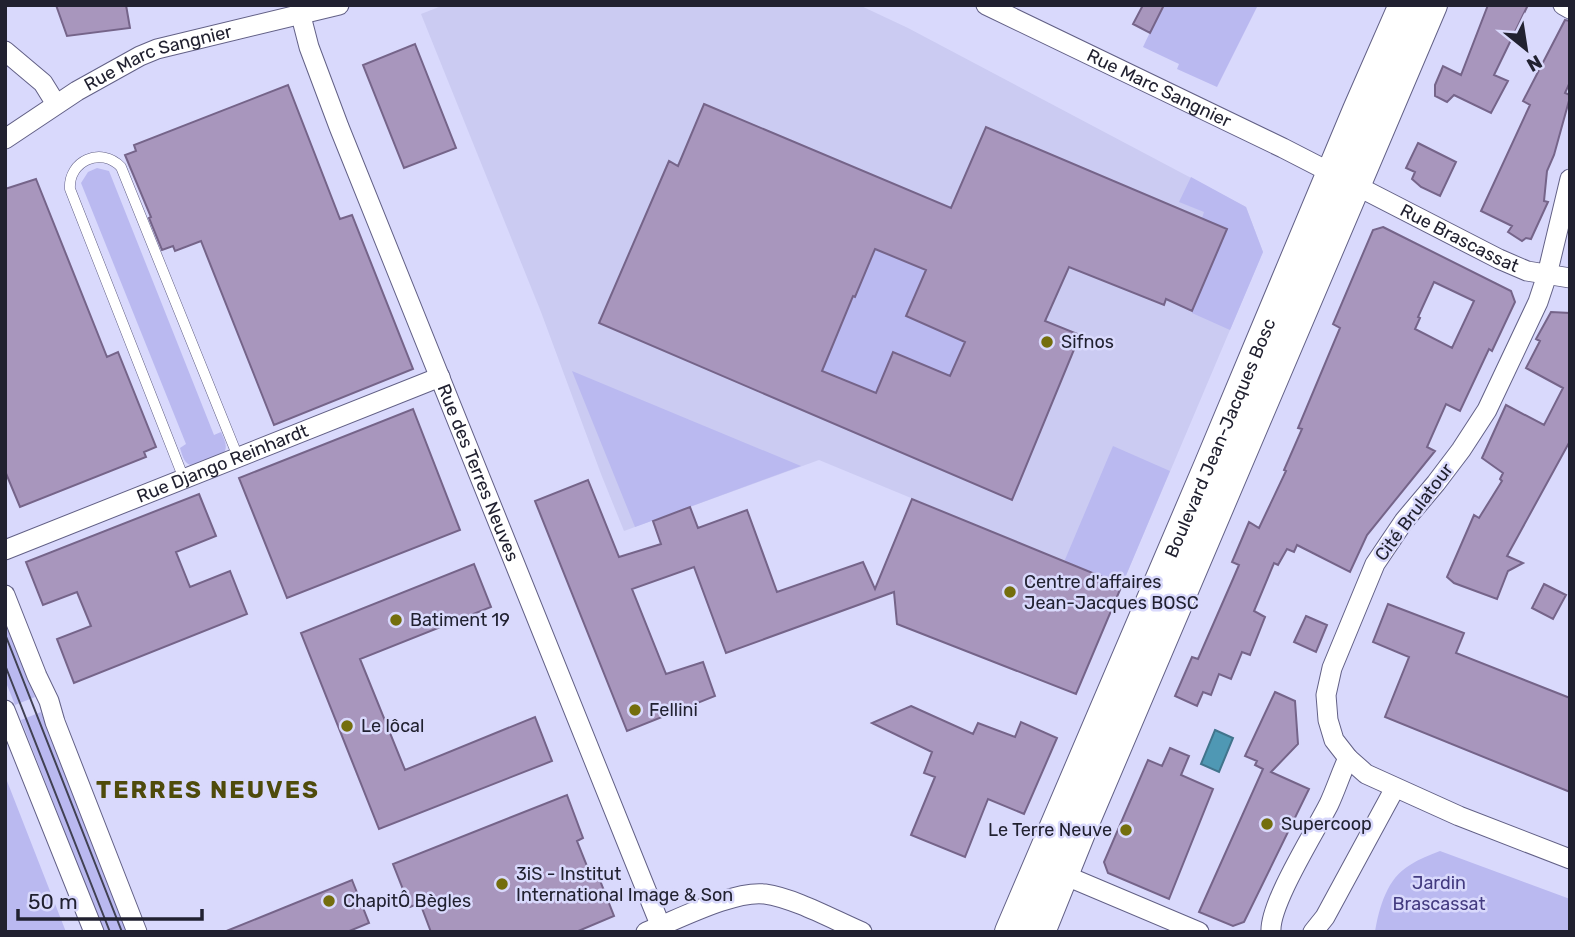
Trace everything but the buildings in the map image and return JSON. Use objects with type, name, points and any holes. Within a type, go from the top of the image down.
[{"type":"main road","points":[[1344,180],[1404,5]]},
{"type":"main road","points":[[1344,180],[1433,5]]},
{"type":"main road","name":"Boulevard Jean-Jacques Bosc","points":[[1040,932],[1344,180]]},
{"type":"main road","name":"Boulevard Jean-Jacques Bosc","points":[[1010,932],[1209,466],[1344,180]]},
{"type":"street","name":"Rue Marc Sangnier","points":[[5,139],[77,91],[158,49],[339,5]]},
{"type":"street","name":"Rue Marc Sangnier","points":[[986,5],[1344,180]]},
{"type":"street","points":[[1563,5],[1570,9]]},
{"type":"street","name":"Rue des Terres Neuves","points":[[301,16],[317,68],[656,930]]},
{"type":"street","points":[[5,51],[43,83],[56,104]]},
{"type":"street","name":"Rue Brascassat","points":[[1344,180],[1499,260],[1527,271],[1570,278]]},
{"type":"street","name":"Cité Brulatour","points":[[1348,758],[1334,740],[1328,720],[1326,695],[1340,646],[1375,564],[1404,521],[1461,450],[1487,410],[1538,302],[1570,180]]},
{"type":"street","name":"Rue Django Reinhardt","points":[[5,550],[440,377]]},
{"type":"street","points":[[5,595],[49,701],[137,932]]},
{"type":"street","points":[[5,709],[94,932]]},
{"type":"street","points":[[1271,932],[1270,926],[1280,897],[1329,802],[1348,758],[1366,774],[1395,788],[1570,859]]},
{"type":"street","points":[[1313,932],[1325,917],[1395,788]]},
{"type":"street","points":[[1064,875],[1199,932]]},
{"type":"street","points":[[656,930],[731,898],[746,894],[763,894],[785,898],[862,932]]},
{"type":"lane","points":[[184,479],[70,189],[69,180],[74,170],[94,157],[115,161],[121,167],[238,457]]},
{"type":"shaded area","points":[[444,5],[859,5],[908,28],[1246,207],[1263,252],[1122,585],[819,460],[624,531],[541,312],[421,14]]},
{"type":"shaded area","points":[[1215,730],[1233,738],[1219,772],[1201,764]]},
{"type":"green space","points":[[1163,5],[1258,5],[1217,87],[1177,69],[1179,64],[1143,47]]},
{"type":"green space","points":[[97,168],[109,171],[214,435],[221,432],[225,440],[226,449],[223,454],[195,466],[188,464],[183,457],[180,448],[186,444],[81,183],[88,172]]},
{"type":"green space","points":[[1191,177],[1246,207],[1263,252],[1230,330],[1192,313],[1227,229],[1202,218],[1204,212],[1179,202]]},
{"type":"green space","points":[[711,234],[854,296],[875,249],[926,270],[906,316],[965,342],[950,376],[893,352],[876,393],[822,371],[839,329]]},
{"type":"green space","points":[[572,371],[801,466],[635,527]]},
{"type":"green space","points":[[1113,446],[1170,471],[1122,585],[1064,562]]},
{"type":"green space","points":[[5,621],[35,697],[15,705],[5,680]]},
{"type":"green space","points":[[41,712],[128,932],[104,932],[21,720]]},
{"type":"green space","points":[[7,781],[66,932],[5,932]]},
{"type":"green space","name":"Jardin Brascassat","points":[[1440,851],[1570,899],[1570,932],[1375,932],[1382,904],[1395,878],[1413,863]]},
{"type":"tram line","points":[[5,634],[122,932]]},
{"type":"tram line","points":[[5,665],[110,932]]},
{"type":"place","name":"Sifnos","points":[[1047,342]]},
{"type":"place","name":"Centre d'affaires Jean-Jacques BOSC","points":[[1010,592]]},
{"type":"place","name":"Batiment 19","points":[[396,620]]},
{"type":"place","name":"Fellini","points":[[635,710]]},
{"type":"place","name":"Le lôcal","points":[[347,726]]},
{"type":"place","name":"Supercoop","points":[[1267,824]]},
{"type":"place","name":"Le Terre Neuve","points":[[1126,830]]},
{"type":"place","name":"3iS - Institut International Image & Son","points":[[502,884]]},
{"type":"place","name":"ChapitÔ Bègles","points":[[329,901]]},
{"type":"district","name":"TERRES NEUVES","points":[[208,790]]}]
